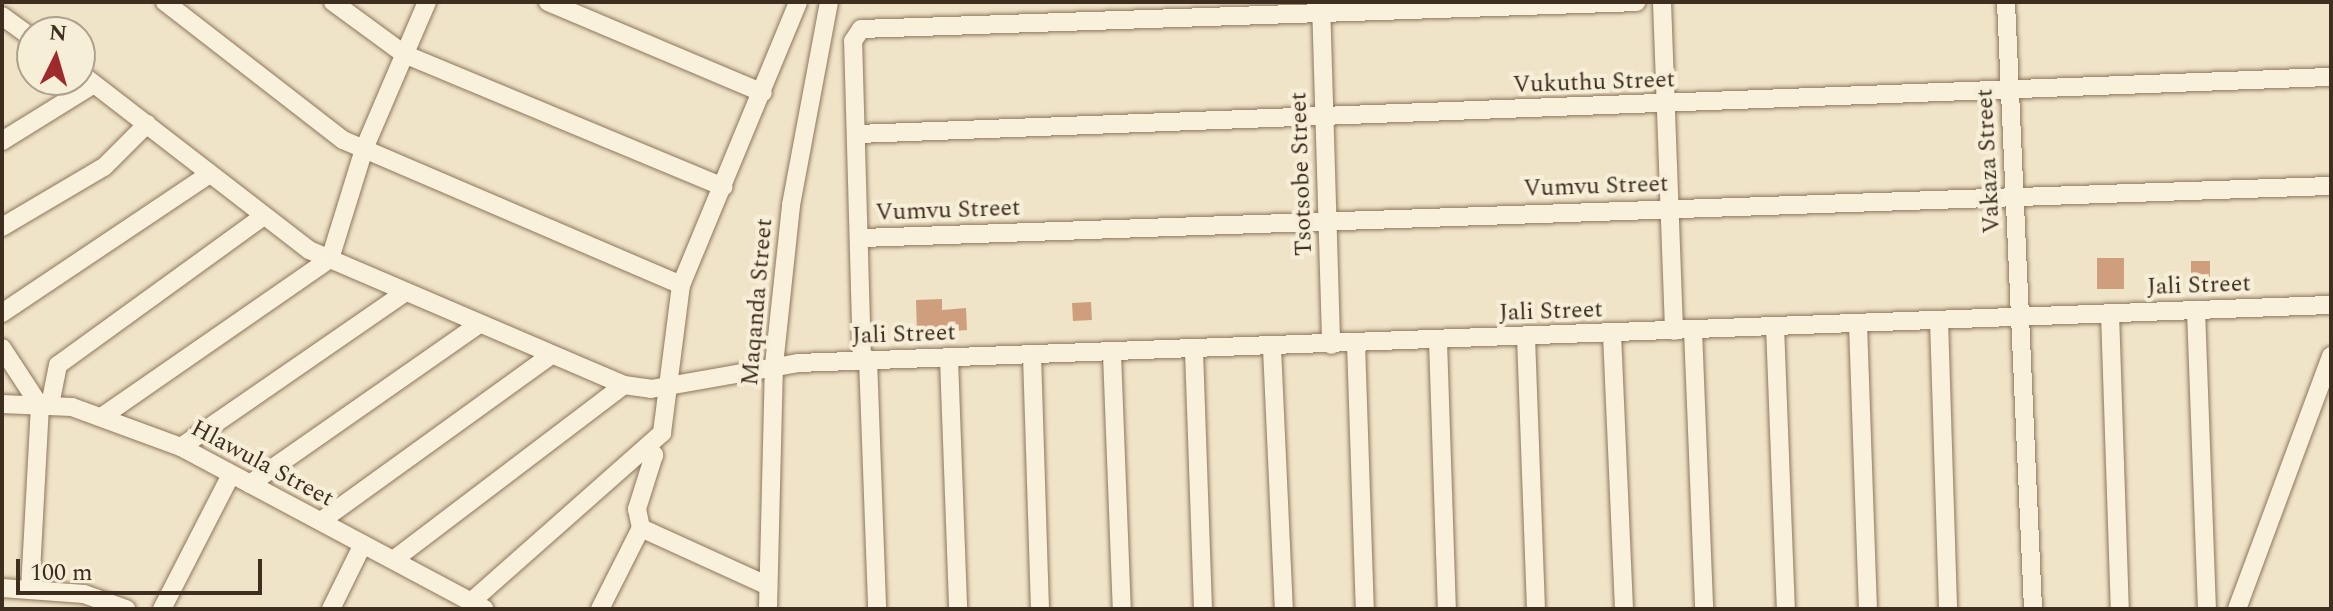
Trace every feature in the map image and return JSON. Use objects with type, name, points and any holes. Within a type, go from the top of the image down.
[{"type":"street","points":[[165,2],[364,149],[681,285]]},
{"type":"street","points":[[333,2],[404,54],[723,187]]},
{"type":"street","points":[[103,416],[330,259],[364,149],[427,2]]},
{"type":"street","points":[[548,2],[763,93]]},
{"type":"street","points":[[479,605],[662,433],[681,285],[763,93],[798,2]]},
{"type":"street","name":"Maqanda Street","points":[[768,609],[774,365],[791,205],[829,2]]},
{"type":"street","points":[[877,609],[853,41],[861,29],[1322,9],[1637,2]]},
{"type":"street","points":[[1662,2],[1674,331]]},
{"type":"street","name":"Vakaza Street","points":[[2006,2],[2033,609]]},
{"type":"street","name":"Tsotsobe Street","points":[[1322,9],[1331,345]]},
{"type":"street","name":"Vukuthu Street","points":[[858,134],[2331,77]]},
{"type":"street","name":"Jali Street","points":[[96,85],[261,218],[330,259],[624,385],[669,389],[774,365],[865,360],[1194,351],[2331,305]]},
{"type":"street","points":[[2,141],[63,96]]},
{"type":"street","points":[[2,227],[104,167],[147,124]]},
{"type":"street","points":[[2,313],[208,175]]},
{"type":"street","name":"Vumvu Street","points":[[862,238],[2331,186]]},
{"type":"street","points":[[30,590],[45,406],[58,365],[261,218]]},
{"type":"street","points":[[181,447],[404,293]]},
{"type":"street","points":[[2196,310],[2207,609]]},
{"type":"street","points":[[2110,313],[2120,609]]},
{"type":"street","points":[[1939,320],[1948,609]]},
{"type":"street","points":[[1858,324],[1868,609]]},
{"type":"street","points":[[250,484],[478,325]]},
{"type":"street","points":[[1775,326],[1786,609]]},
{"type":"street","points":[[1693,330],[1704,609]]},
{"type":"street","points":[[1612,334],[1624,609]]},
{"type":"street","points":[[1526,337],[1536,609]]},
{"type":"street","points":[[1438,341],[1447,609]]},
{"type":"street","points":[[1356,343],[1365,609]]},
{"type":"street","points":[[2,348],[45,406]]},
{"type":"street","points":[[1272,348],[1284,609]]},
{"type":"street","points":[[1194,351],[1203,609]]},
{"type":"street","points":[[1112,354],[1122,609]]},
{"type":"street","points":[[321,521],[551,355]]},
{"type":"street","points":[[1032,355],[1040,609]]},
{"type":"street","points":[[2237,609],[2331,356]]},
{"type":"street","points":[[949,359],[958,609]]},
{"type":"street","points":[[396,558],[624,385]]},
{"type":"street","name":"Hlawula Street","points":[[2,404],[45,406],[103,416],[181,447],[363,544],[396,558],[479,605]]},
{"type":"street","points":[[600,609],[641,528],[637,509],[654,455],[649,448]]},
{"type":"street","points":[[162,609],[231,475]]},
{"type":"street","points":[[641,528],[768,586]]},
{"type":"street","points":[[331,609],[363,544]]},
{"type":"street","points":[[2,588],[30,590],[126,609]]},
{"type":"building","points":[[2097,258],[2124,258],[2124,289],[2097,289]]},
{"type":"building","points":[[2191,261],[2210,261],[2210,278],[2191,278]]},
{"type":"building","points":[[942,299],[942,310],[966,308],[967,330],[917,334],[916,300]]},
{"type":"building","points":[[1091,302],[1092,320],[1073,321],[1072,303]]}]
